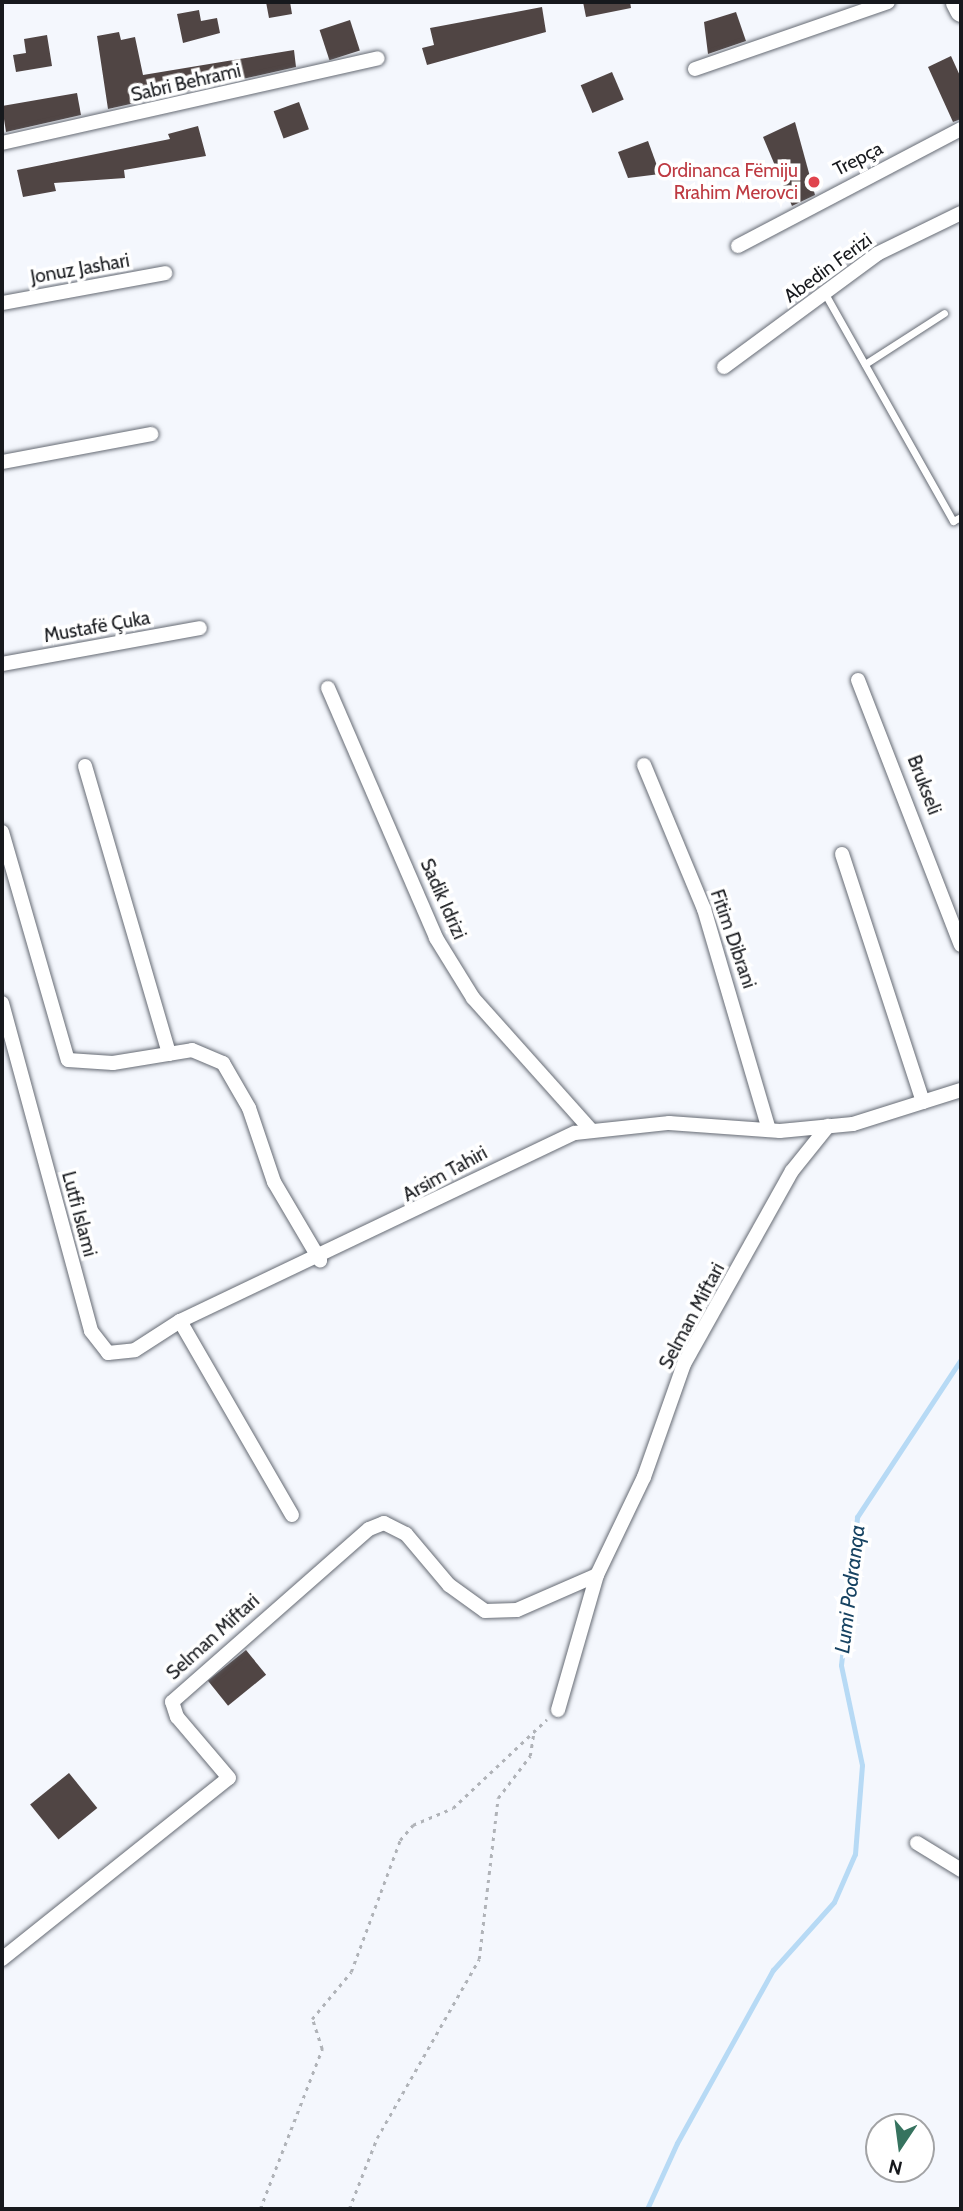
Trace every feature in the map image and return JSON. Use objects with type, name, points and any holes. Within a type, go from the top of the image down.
[{"type":"main road","points":[[957,2],[961,10]]},
{"type":"street","points":[[695,69],[888,2]]},
{"type":"street","name":"Sabri Behrami","points":[[2,143],[378,58]]},
{"type":"street","name":"Trepça","points":[[738,246],[961,129]]},
{"type":"street","name":"Abedin Ferizi","points":[[724,367],[877,254],[961,213]]},
{"type":"street","name":"Jonuz Jashari","points":[[2,303],[165,273]]},
{"type":"street","points":[[2,462],[151,434]]},
{"type":"street","name":"Mustafë Çuka","points":[[2,664],[200,628]]},
{"type":"street","name":"Brukseli","points":[[858,680],[961,945]]},
{"type":"street","name":"Sadik Idrizi","points":[[328,688],[436,938],[473,998],[591,1130]]},
{"type":"street","name":"Fitim Dibrani","points":[[644,765],[704,909],[769,1130]]},
{"type":"street","points":[[85,766],[169,1054]]},
{"type":"street","points":[[2,832],[68,1060],[113,1063],[192,1050],[223,1063],[250,1108],[274,1182],[320,1260]]},
{"type":"street","points":[[842,854],[923,1102]]},
{"type":"street","name":"Lutfi Islami","points":[[2,1003],[91,1331],[108,1353],[135,1350],[180,1321]]},
{"type":"street","name":"Arsim Tahiri","points":[[180,1321],[320,1260],[529,1150],[591,1130],[669,1123],[769,1130],[828,1126],[961,1090]]},
{"type":"street","name":"Selman Miftari","points":[[558,1710],[597,1575],[644,1477],[684,1364],[792,1171],[828,1126]]},
{"type":"street","points":[[180,1321],[292,1515]]},
{"type":"street","name":"Selman Miftari","points":[[2,1959],[229,1778],[177,1717],[172,1702],[369,1529],[384,1523],[407,1534],[449,1585],[485,1611],[517,1610],[597,1575]]},
{"type":"street","points":[[917,1843],[961,1870]]},
{"type":"lane","points":[[824,291],[953,521],[961,517]]},
{"type":"lane","points":[[865,364],[944,313]]},
{"type":"path","points":[[260,2209],[322,2049],[312,2019],[351,1972],[400,1840],[413,1825],[453,1808],[558,1710]]},
{"type":"path","points":[[349,2209],[377,2138],[479,1959],[498,1798],[530,1756],[534,1730]]},
{"type":"building","points":[[266,2],[290,2],[292,14],[269,18]]},
{"type":"building","points":[[583,2],[630,2],[631,8],[586,17]]},
{"type":"building","points":[[542,7],[546,32],[427,65],[422,48],[434,45],[430,28]]},
{"type":"building","points":[[199,10],[201,21],[217,18],[220,33],[183,43],[177,14]]},
{"type":"building","points":[[736,12],[746,41],[708,54],[704,22]]},
{"type":"building","points":[[350,20],[360,50],[329,60],[320,30]]},
{"type":"building","points":[[119,32],[121,40],[135,37],[143,75],[294,50],[296,67],[108,109],[97,36]]},
{"type":"building","points":[[47,35],[52,66],[16,72],[13,55],[26,53],[24,39]]},
{"type":"building","points":[[951,56],[961,78],[961,119],[953,122],[928,67]]},
{"type":"building","points":[[612,72],[624,100],[592,113],[581,85]]},
{"type":"building","points":[[77,93],[81,115],[6,132],[2,106]]},
{"type":"building","points":[[299,102],[309,129],[284,138],[274,111]]},
{"type":"building","points":[[795,122],[815,195],[792,206],[763,137]]},
{"type":"building","points":[[198,126],[206,156],[124,170],[125,178],[54,183],[56,191],[23,197],[17,170],[170,139],[168,134]]},
{"type":"building","points":[[648,141],[660,174],[628,178],[618,152]]},
{"type":"building","points":[[246,1650],[266,1675],[228,1706],[208,1681]]},
{"type":"building","points":[[69,1773],[97,1808],[58,1839],[30,1804]]},
{"type":"waterway","name":"Lumi Podranqa","points":[[647,2209],[677,2143],[773,1970],[834,1902],[855,1854],[862,1765],[841,1665],[857,1517],[961,1359]]},
{"type":"place","name":"Ordinanca Fëmiju Rrahim Merovci","points":[[814,182]]}]
